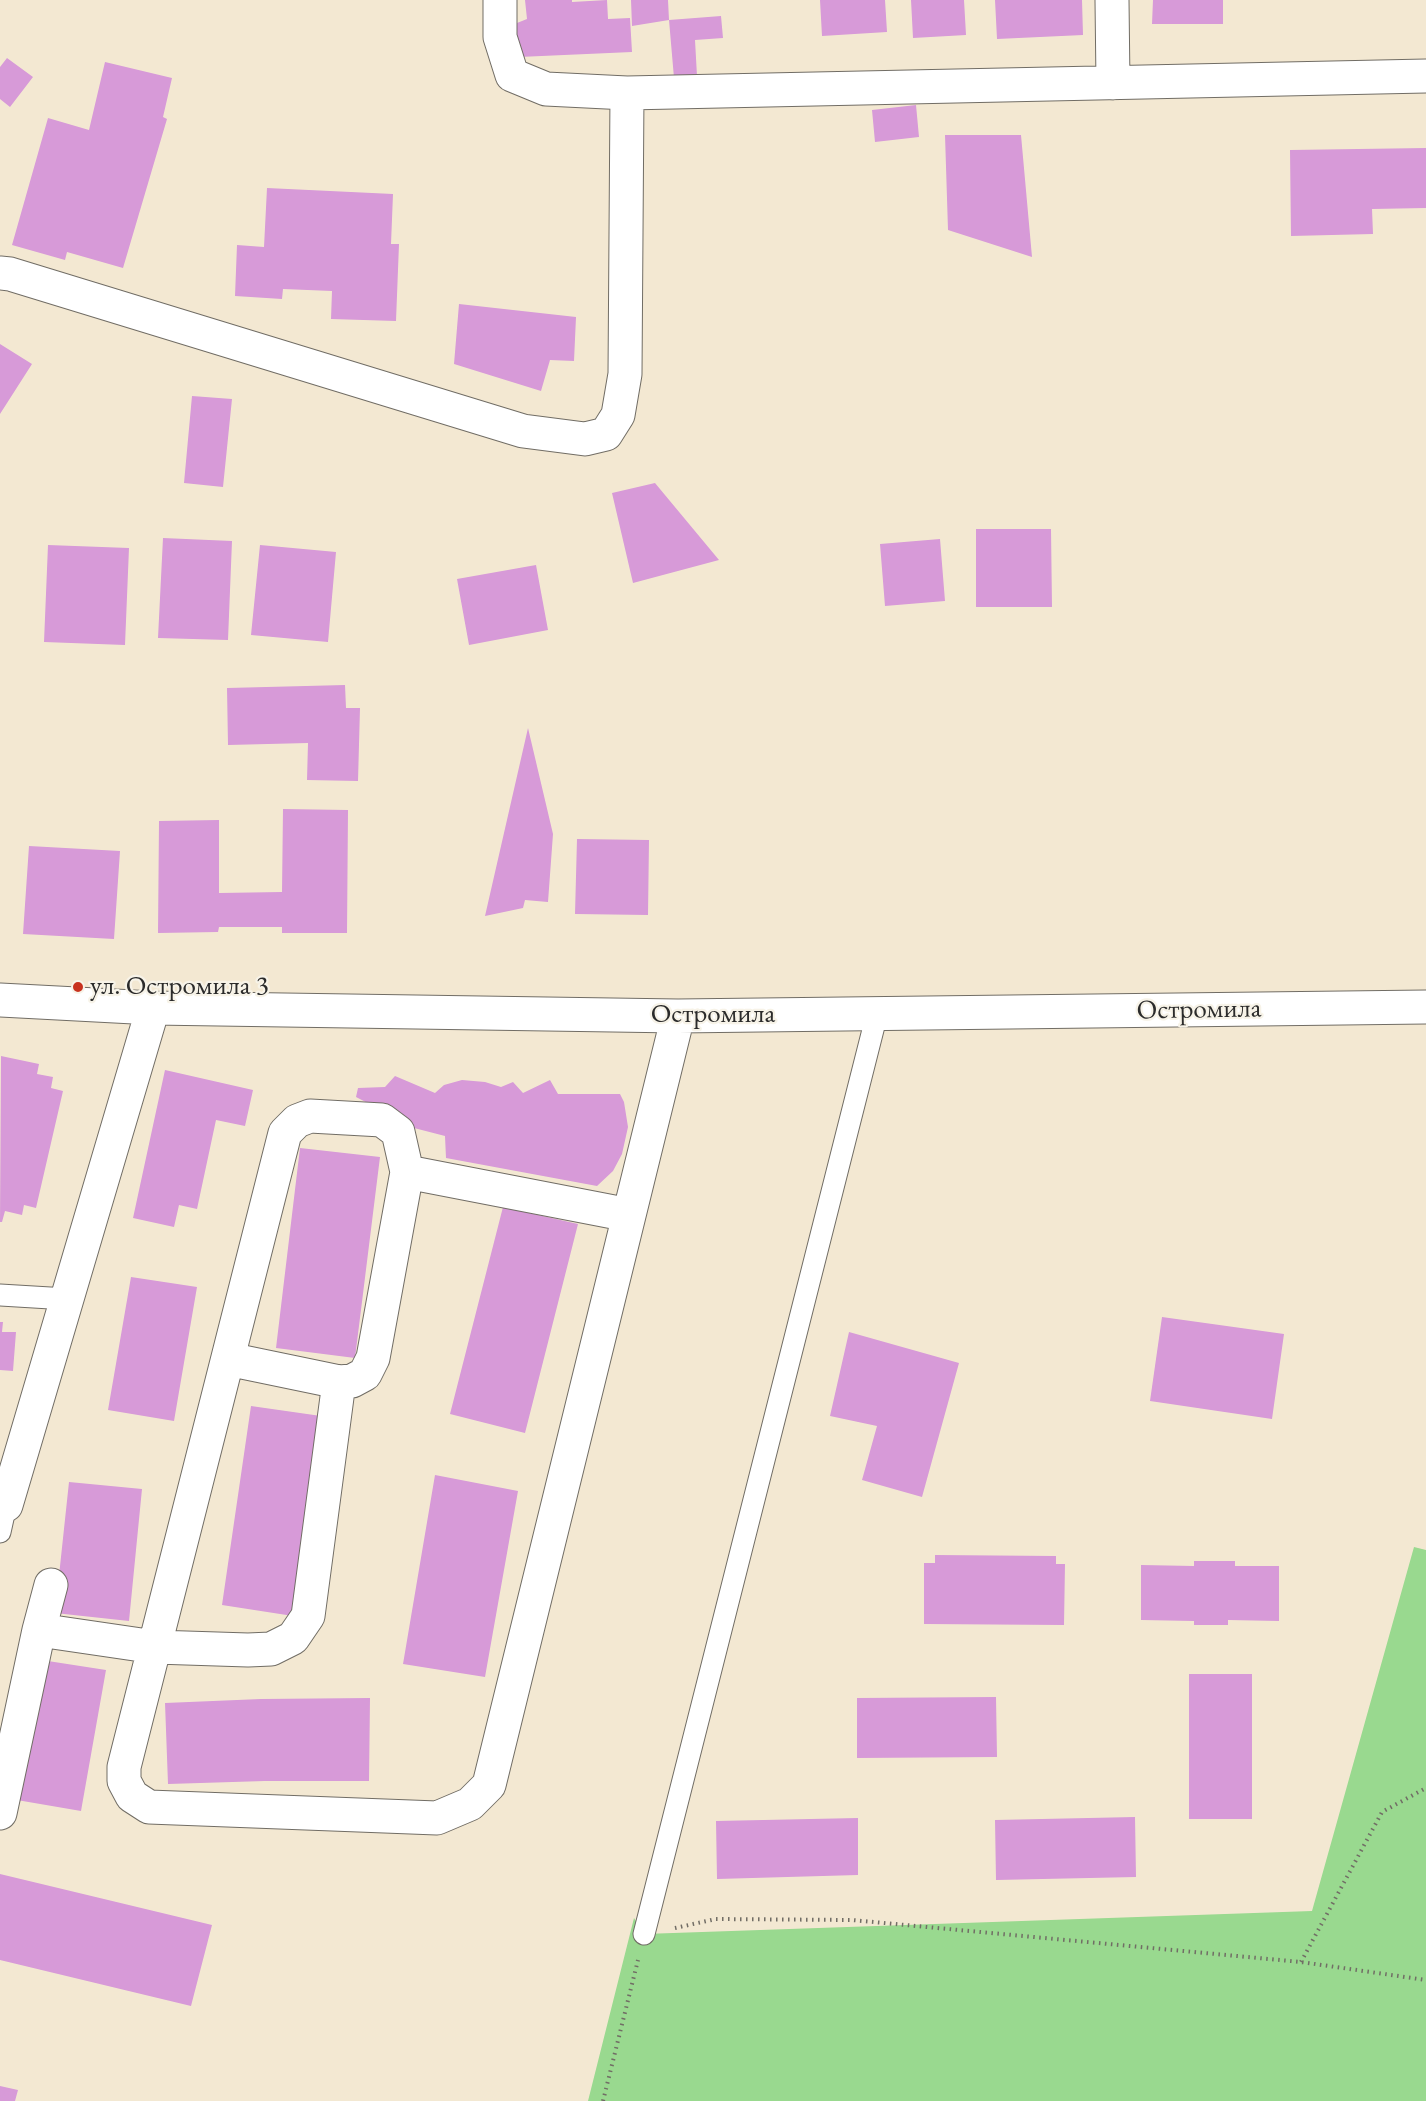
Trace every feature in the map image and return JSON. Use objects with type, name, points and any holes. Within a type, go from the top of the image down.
[{"type":"street","points":[[500,0],[500,37],[512,75],[546,90],[627,93],[1426,76]]},
{"type":"street","points":[[1112,0],[1113,83]]},
{"type":"street","points":[[0,273],[33,281],[523,431],[585,439],[606,435],[618,415],[625,374],[627,93]]},
{"type":"street","name":"Остромила","points":[[0,1000],[153,1008],[678,1016],[1426,1007]]},
{"type":"street","points":[[2,1514],[153,1008]]},
{"type":"street","points":[[228,1359],[339,1382],[352,1381],[365,1374],[373,1358],[407,1172],[398,1132],[382,1120],[310,1116],[297,1121],[285,1133],[124,1767],[124,1781],[132,1796],[149,1807],[437,1818],[470,1804],[489,1785],[678,1016]]},
{"type":"street","points":[[407,1172],[629,1215]]},
{"type":"street","points":[[39,1630],[155,1647],[248,1650],[271,1649],[292,1638],[308,1616],[339,1382]]},
{"type":"street","points":[[0,1813],[39,1630],[51,1585]]},
{"type":"lane","points":[[644,1934],[877,1014]]},
{"type":"lane","points":[[0,1295],[67,1299]]},
{"type":"path","points":[[1301,1962],[1382,1812],[1426,1788]]},
{"type":"path","points":[[603,2101],[644,1934],[716,1919],[852,1920],[1301,1962],[1426,1980]]},
{"type":"green space","points":[[1414,1547],[1426,1550],[1426,2101],[588,2101],[634,1918],[644,1934],[1312,1911]]},
{"type":"building","points":[[525,0],[572,0],[572,2],[607,0],[608,19],[630,18],[632,52],[519,57],[512,25],[527,19]]},
{"type":"building","points":[[631,0],[668,0],[669,20],[632,26]]},
{"type":"building","points":[[820,0],[885,0],[887,32],[822,36]]},
{"type":"building","points":[[911,0],[964,0],[966,35],[913,38]]},
{"type":"building","points":[[995,0],[1082,0],[1083,35],[997,39]]},
{"type":"building","points":[[1153,0],[1223,0],[1223,24],[1152,24]]},
{"type":"building","points":[[721,16],[723,38],[695,40],[697,76],[674,78],[669,20]]},
{"type":"building","points":[[7,58],[33,77],[10,107],[0,99],[0,67]]},
{"type":"building","points":[[105,62],[172,78],[163,117],[167,119],[123,268],[67,252],[65,260],[12,245],[48,118],[89,130]]},
{"type":"building","points":[[916,105],[919,137],[875,142],[872,110]]},
{"type":"building","points":[[945,135],[1021,135],[1032,257],[948,230]]},
{"type":"building","points":[[1426,148],[1426,208],[1372,209],[1373,234],[1291,236],[1290,150]]},
{"type":"building","points":[[267,188],[393,194],[391,244],[399,244],[396,321],[331,319],[332,291],[283,289],[282,299],[235,296],[237,245],[264,247]]},
{"type":"building","points":[[459,304],[576,317],[574,361],[550,360],[541,391],[454,364]]},
{"type":"building","points":[[0,344],[32,364],[0,414]]},
{"type":"building","points":[[192,396],[232,399],[223,487],[184,483]]},
{"type":"building","points":[[655,483],[719,560],[633,583],[612,493]]},
{"type":"building","points":[[976,529],[1051,529],[1052,607],[976,607]]},
{"type":"building","points":[[163,538],[232,541],[228,640],[158,638]]},
{"type":"building","points":[[940,539],[945,601],[885,606],[880,544]]},
{"type":"building","points":[[48,545],[129,548],[125,645],[44,642]]},
{"type":"building","points":[[260,545],[336,552],[328,642],[251,635]]},
{"type":"building","points":[[536,565],[548,630],[469,645],[457,579]]},
{"type":"building","points":[[345,685],[346,708],[360,708],[358,781],[307,780],[308,743],[228,745],[227,688]]},
{"type":"building","points":[[528,728],[553,834],[548,902],[525,900],[523,908],[485,916]]},
{"type":"building","points":[[283,809],[348,810],[347,933],[282,933],[282,927],[219,927],[218,932],[158,933],[159,821],[219,820],[219,893],[282,892]]},
{"type":"building","points":[[577,839],[649,840],[648,915],[575,914]]},
{"type":"building","points":[[29,846],[120,851],[114,939],[23,934]]},
{"type":"building","points":[[1,1056],[39,1064],[37,1074],[53,1077],[51,1088],[63,1091],[36,1208],[24,1205],[22,1215],[5,1211],[2,1222],[0,1222]]},
{"type":"building","points":[[165,1070],[253,1090],[245,1126],[216,1120],[197,1209],[179,1205],[174,1227],[133,1218]]},
{"type":"building","points":[[395,1076],[435,1093],[444,1085],[462,1080],[485,1082],[501,1087],[513,1082],[523,1093],[550,1080],[558,1094],[620,1094],[624,1102],[628,1127],[622,1154],[613,1171],[597,1186],[446,1158],[445,1136],[387,1121],[385,1112],[356,1097],[358,1088],[385,1087]]},
{"type":"building","points":[[300,1148],[380,1157],[355,1358],[276,1348]]},
{"type":"building","points":[[503,1207],[578,1224],[525,1433],[450,1414]]},
{"type":"building","points":[[131,1277],[197,1287],[174,1421],[108,1410]]},
{"type":"building","points":[[1162,1317],[1284,1334],[1272,1419],[1150,1401]]},
{"type":"building","points":[[0,1322],[3,1322],[2,1332],[16,1332],[13,1371],[0,1370]]},
{"type":"building","points":[[849,1332],[959,1363],[922,1497],[862,1480],[877,1426],[830,1416]]},
{"type":"building","points":[[251,1406],[321,1416],[293,1616],[222,1605]]},
{"type":"building","points":[[435,1475],[518,1491],[485,1677],[403,1664]]},
{"type":"building","points":[[69,1482],[142,1489],[129,1621],[55,1613]]},
{"type":"building","points":[[935,1555],[1056,1556],[1056,1564],[1065,1564],[1064,1625],[924,1624],[924,1563],[935,1563]]},
{"type":"building","points":[[1194,1561],[1235,1561],[1235,1566],[1279,1566],[1279,1621],[1228,1620],[1228,1625],[1194,1625],[1194,1621],[1141,1620],[1141,1565],[1194,1566]]},
{"type":"building","points":[[35,1659],[106,1670],[81,1811],[11,1799]]},
{"type":"building","points":[[1189,1674],[1252,1674],[1252,1819],[1189,1819]]},
{"type":"building","points":[[996,1697],[997,1757],[857,1758],[857,1698]]},
{"type":"building","points":[[370,1698],[369,1781],[168,1784],[165,1703]]},
{"type":"building","points":[[1135,1817],[1136,1877],[996,1880],[995,1820]]},
{"type":"building","points":[[858,1818],[858,1875],[717,1879],[716,1821]]},
{"type":"building","points":[[0,1874],[212,1925],[191,2006],[0,1960]]},
{"type":"building","points":[[0,2086],[18,2090],[15,2101],[0,2101]]},
{"type":"place","name":"ул. Остромила 3","points":[[78,987]]}]
